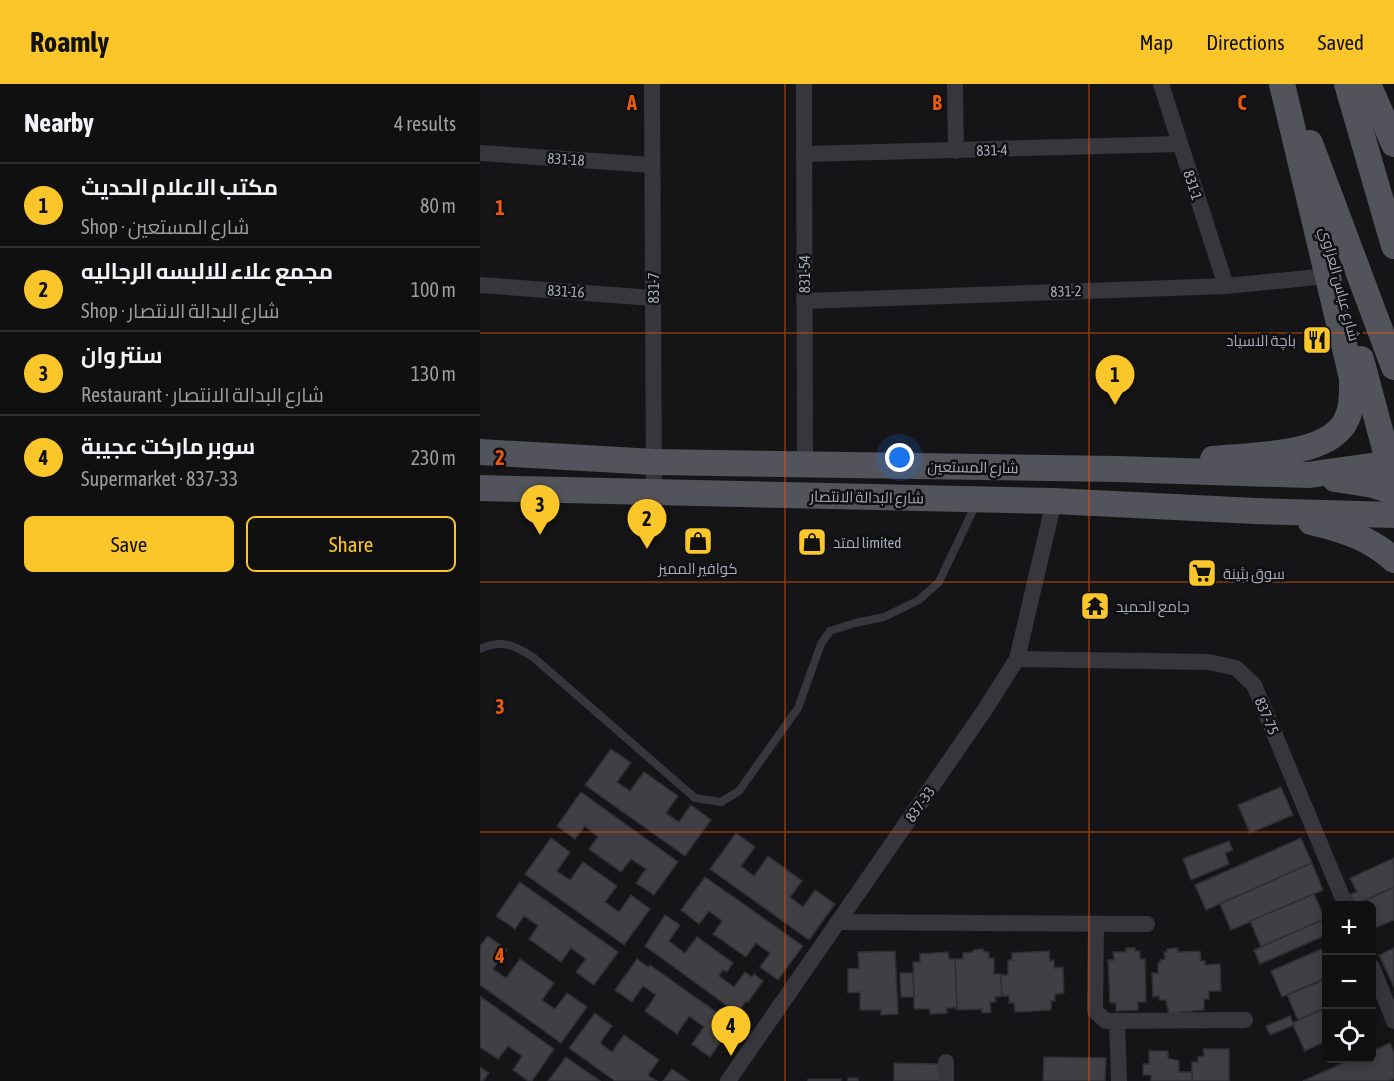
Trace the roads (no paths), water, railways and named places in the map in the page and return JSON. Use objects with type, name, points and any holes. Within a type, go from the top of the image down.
[{"type":"main road","points":[[1117,469],[1291,451],[1317,443],[1337,432],[1345,423],[1352,398],[1352,378],[1286,84]]},
{"type":"main road","points":[[1286,84],[1394,367]]},
{"type":"main road","name":"شارع عباس العزاوي","points":[[1286,84],[1392,470]]},
{"type":"main road","points":[[1347,84],[1394,246]]},
{"type":"main road","points":[[1368,84],[1394,144]]},
{"type":"main road","name":"شارع المستعين","points":[[480,452],[654,462],[1117,469],[1308,475],[1392,470]]},
{"type":"main road","points":[[1308,475],[1373,485],[1394,492]]},
{"type":"main road","name":"شارع البدالة الانتصار","points":[[480,488],[1054,501],[1255,511]]},
{"type":"main road","points":[[1255,511],[1394,515]]},
{"type":"main road","points":[[1255,511],[1329,526],[1351,533],[1380,547],[1394,560]]},
{"type":"street","name":"831-7","points":[[652,84],[654,492]]},
{"type":"street","name":"831-54","points":[[804,84],[805,464]]},
{"type":"street","points":[[955,84],[956,151]]},
{"type":"street","name":"831-1","points":[[1161,84],[1226,286]]},
{"type":"street","name":"831-4","points":[[804,154],[1180,144]]},
{"type":"street","name":"831-18","points":[[480,153],[652,165]]},
{"type":"street","name":"831-2","points":[[804,301],[1226,286],[1328,276]]},
{"type":"street","name":"831-16","points":[[480,285],[653,298]]},
{"type":"street","name":"837-33","points":[[728,1081],[977,721],[1017,659],[1054,501]]},
{"type":"street","name":"837-75","points":[[1017,659],[1209,662],[1236,668],[1254,685],[1344,901]]},
{"type":"street","points":[[838,922],[1147,924]]},
{"type":"street","points":[[1096,924],[1095,1011],[1106,1021],[1245,1020]]},
{"type":"street","points":[[1376,979],[1394,1022]]},
{"type":"street","points":[[1117,1021],[1119,1081]]},
{"type":"street","points":[[946,1062],[946,1081]]},
{"type":"lane","points":[[480,649],[492,643],[514,645],[533,657],[695,798],[722,802],[739,791],[798,708],[820,644],[830,631],[884,617],[919,600],[939,582],[978,500]]},
{"type":"place","name":"باچة الاسياد","points":[[1317,340]]},
{"type":"place","name":"مكتب الاعلام الحديث","points":[[1115,405]]},
{"type":"place","name":"سنتر وان","points":[[540,535]]},
{"type":"place","name":"كوافير المميز","points":[[698,541]]},
{"type":"place","name":"لمتد limited","points":[[812,542]]},
{"type":"place","name":"مجمع علاء للالبسه الرجاليه","points":[[647,549]]},
{"type":"place","name":"سوق بثينة","points":[[1202,573]]},
{"type":"place","name":"جامع الحميد","points":[[1095,606]]},
{"type":"place","name":"سوبر ماركت عجيبة","points":[[731,1056]]}]
